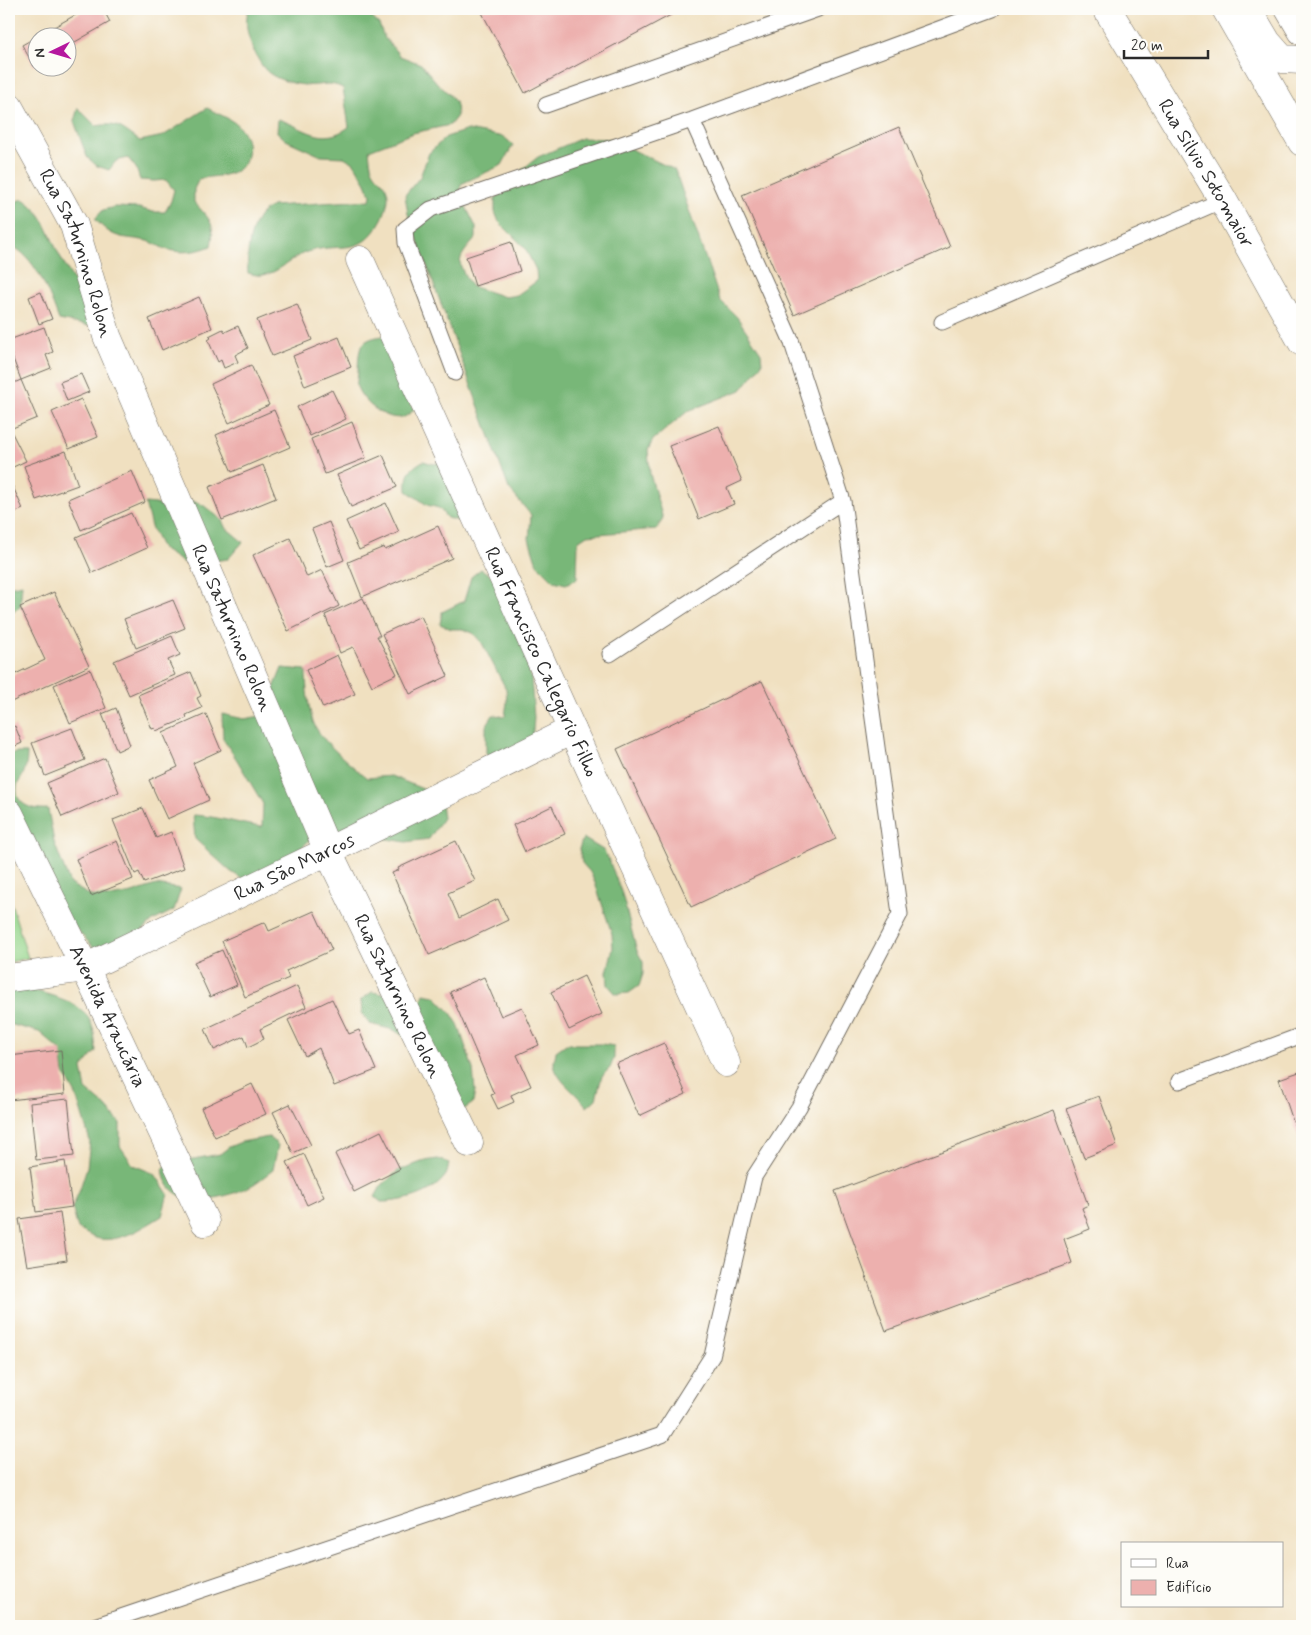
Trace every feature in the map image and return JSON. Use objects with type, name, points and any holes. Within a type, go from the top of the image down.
[{"type":"main road","name":"Rua Silvio Sotomaior","points":[[1108,9],[1223,200],[1302,342]]},
{"type":"main road","points":[[1226,9],[1302,142]]},
{"type":"main road","points":[[1247,9],[1267,42],[1282,59],[1302,60]]},
{"type":"main road","points":[[1289,9],[1302,32]]},
{"type":"main road","name":"Rua Saturnino Rolon","points":[[9,106],[74,225],[107,336],[328,852],[469,1143]]},
{"type":"main road","name":"Rua Francisco Calegario Filho","points":[[360,260],[572,730],[726,1063]]},
{"type":"main road","name":"Rua São Marcos","points":[[9,978],[85,968],[328,852],[572,730]]},
{"type":"main road","name":"Avenida Araucária","points":[[9,813],[85,968],[205,1222]]},
{"type":"lane","points":[[546,105],[818,9]]},
{"type":"lane","points":[[455,373],[406,243],[405,229],[431,209],[692,120],[993,9]]},
{"type":"lane","points":[[94,1626],[662,1435],[712,1356],[754,1177],[799,1107],[900,914],[843,501],[791,340],[692,120]]},
{"type":"lane","points":[[942,322],[1223,200]]},
{"type":"lane","points":[[610,654],[843,501]]},
{"type":"lane","points":[[1179,1081],[1302,1035]]},
{"type":"green space","points":[[248,9],[362,9],[379,24],[384,37],[400,56],[421,64],[448,93],[456,103],[457,116],[450,125],[413,133],[369,150],[373,170],[387,190],[388,201],[382,219],[367,239],[351,246],[304,253],[275,271],[261,275],[248,273],[248,258],[254,225],[264,211],[272,206],[370,200],[371,195],[354,163],[344,157],[321,156],[286,140],[277,132],[278,119],[322,136],[339,133],[349,127],[343,88],[332,84],[296,84],[281,80],[265,70],[249,39]]},
{"type":"green space","points":[[78,108],[96,126],[115,126],[140,141],[163,136],[207,108],[232,121],[240,128],[247,141],[248,149],[247,156],[240,168],[230,174],[199,179],[194,189],[194,202],[212,226],[211,246],[189,252],[171,251],[151,242],[115,235],[102,227],[95,219],[103,210],[115,207],[165,212],[174,190],[166,180],[140,180],[136,168],[128,158],[116,161],[109,170],[97,166],[87,157],[74,121]]},
{"type":"green space","points":[[468,130],[504,137],[513,145],[502,165],[461,184],[460,195],[476,227],[476,238],[460,261],[471,286],[505,297],[517,295],[537,281],[536,270],[525,248],[499,222],[495,212],[495,199],[519,172],[538,157],[582,138],[610,139],[675,170],[720,300],[737,317],[761,353],[762,364],[741,390],[688,411],[653,440],[648,450],[650,474],[663,519],[657,529],[587,535],[578,541],[577,579],[566,584],[554,581],[537,564],[529,539],[531,515],[509,489],[408,214],[405,195],[420,177],[429,153],[446,137]]},
{"type":"green space","points":[[23,199],[37,211],[46,225],[60,256],[79,290],[88,315],[89,326],[59,320],[46,288],[34,266],[27,257],[9,245],[9,204]]},
{"type":"green space","points":[[383,336],[414,410],[404,417],[390,417],[376,410],[364,399],[357,387],[359,357],[362,346],[375,337]]},
{"type":"green space","points":[[423,461],[434,464],[445,461],[467,512],[459,521],[447,518],[439,508],[427,505],[407,491],[409,473]]},
{"type":"green space","points":[[181,497],[203,505],[222,520],[225,527],[243,542],[228,559],[182,562],[162,549],[151,527],[145,503],[156,504],[177,511]]},
{"type":"green space","points":[[481,569],[492,576],[525,654],[531,677],[534,718],[532,742],[495,763],[486,753],[486,726],[493,715],[505,716],[506,689],[482,643],[473,633],[462,629],[451,629],[440,624],[442,612],[464,601],[471,577]]},
{"type":"green space","points":[[22,584],[20,607],[9,614],[9,587]]},
{"type":"green space","points":[[282,668],[306,670],[309,707],[316,728],[333,748],[367,778],[391,776],[440,796],[443,818],[429,839],[406,842],[339,831],[316,834],[299,850],[250,884],[230,871],[195,839],[193,815],[262,827],[263,804],[223,739],[222,714],[244,719],[266,715]]},
{"type":"green space","points":[[27,753],[25,768],[17,787],[19,799],[26,806],[48,809],[54,842],[70,884],[91,896],[110,897],[132,893],[156,885],[181,889],[174,910],[153,921],[108,962],[75,928],[9,829],[9,755]]},
{"type":"green space","points":[[583,838],[603,850],[609,860],[622,894],[637,951],[643,962],[643,974],[639,986],[629,993],[616,994],[608,985],[607,972],[613,948],[612,934],[595,883],[590,872],[582,863],[579,849]]},
{"type":"green space","points":[[9,896],[28,958],[9,962]]},
{"type":"green space","points":[[9,979],[32,990],[68,1002],[79,1008],[87,1016],[93,1028],[96,1051],[82,1068],[86,1090],[105,1106],[120,1123],[120,1146],[133,1165],[155,1174],[168,1194],[162,1216],[140,1229],[125,1236],[100,1239],[78,1229],[72,1207],[87,1167],[90,1141],[76,1095],[64,1073],[60,1050],[39,1032],[9,1024]]},
{"type":"green space","points":[[372,992],[383,994],[418,1009],[424,994],[435,996],[451,1013],[458,1024],[473,1069],[475,1091],[473,1103],[463,1110],[405,1037],[394,1030],[370,1024],[362,1014],[361,1000]]},
{"type":"green space","points":[[566,1044],[614,1046],[614,1058],[610,1068],[602,1076],[596,1099],[587,1107],[563,1081],[555,1069],[556,1051]]},
{"type":"green space","points":[[269,1137],[278,1145],[273,1170],[244,1189],[220,1197],[194,1199],[173,1191],[165,1180],[163,1169],[171,1160],[194,1159],[220,1154],[229,1147],[241,1142]]},
{"type":"green space","points":[[438,1159],[449,1163],[448,1171],[433,1188],[416,1196],[398,1201],[381,1202],[375,1197],[381,1186],[400,1169],[424,1161]]},
{"type":"building","points":[[86,9],[103,9],[110,22],[78,40],[78,28],[52,28]]},
{"type":"building","points":[[480,9],[682,9],[525,93]]},
{"type":"building","points":[[28,42],[28,56],[22,45]]},
{"type":"building","points":[[899,127],[950,247],[794,315],[742,195]]},
{"type":"building","points":[[511,242],[520,271],[475,286],[466,257]]},
{"type":"building","points":[[41,292],[52,319],[39,324],[29,297]]},
{"type":"building","points":[[199,297],[212,328],[162,350],[149,319]]},
{"type":"building","points":[[297,304],[312,340],[272,356],[257,320]]},
{"type":"building","points":[[238,326],[248,348],[235,355],[238,362],[224,368],[221,360],[218,362],[208,340],[211,338],[209,336],[223,329],[225,332]]},
{"type":"building","points":[[44,327],[53,352],[46,355],[51,368],[21,380],[9,348],[9,340]]},
{"type":"building","points":[[339,337],[351,367],[305,386],[293,356]]},
{"type":"building","points":[[251,365],[269,405],[229,423],[211,384]]},
{"type":"building","points":[[81,374],[89,392],[67,401],[60,382]]},
{"type":"building","points":[[21,380],[37,418],[10,429],[26,461],[11,468],[9,464],[9,385]]},
{"type":"building","points":[[332,390],[346,419],[310,436],[297,407]]},
{"type":"building","points":[[81,399],[98,437],[69,449],[52,412]]},
{"type":"building","points":[[274,410],[290,447],[232,472],[216,435]]},
{"type":"building","points":[[352,422],[366,458],[325,474],[311,439]]},
{"type":"building","points":[[719,426],[742,481],[727,488],[734,504],[699,519],[669,446]]},
{"type":"building","points":[[66,451],[78,485],[36,500],[24,466]]},
{"type":"building","points":[[383,455],[397,487],[351,507],[337,475]]},
{"type":"building","points":[[263,465],[276,498],[222,520],[209,487]]},
{"type":"building","points":[[132,471],[145,502],[81,530],[68,499]]},
{"type":"building","points":[[9,478],[23,509],[9,515]]},
{"type":"building","points":[[386,503],[399,532],[359,550],[346,521]]},
{"type":"building","points":[[131,513],[147,548],[92,573],[76,537]]},
{"type":"building","points":[[329,522],[344,560],[327,567],[312,529]]},
{"type":"building","points":[[438,526],[452,558],[362,597],[348,562],[384,547],[385,550]]},
{"type":"building","points":[[290,538],[307,577],[322,570],[339,606],[288,631],[253,555]]},
{"type":"building","points":[[54,592],[89,666],[9,703],[9,677],[45,660],[20,607]]},
{"type":"building","points":[[363,598],[380,636],[377,636],[397,674],[372,686],[353,647],[340,653],[325,615]]},
{"type":"building","points":[[173,600],[185,628],[136,648],[124,619]]},
{"type":"building","points":[[421,616],[448,676],[410,694],[382,634]]},
{"type":"building","points":[[172,636],[180,655],[168,660],[175,675],[129,695],[114,661]]},
{"type":"building","points":[[337,655],[355,694],[323,708],[306,670]]},
{"type":"building","points":[[90,669],[106,708],[70,723],[54,685]]},
{"type":"building","points":[[191,672],[201,696],[197,698],[202,708],[186,715],[187,718],[156,731],[155,728],[152,729],[138,695]]},
{"type":"building","points":[[762,681],[836,839],[691,907],[617,749]]},
{"type":"building","points":[[116,708],[130,745],[117,751],[102,714]]},
{"type":"building","points":[[206,714],[221,750],[193,763],[209,800],[167,819],[149,780],[178,767],[163,733]]},
{"type":"building","points":[[15,726],[22,743],[9,749],[9,729]]},
{"type":"building","points":[[72,728],[85,760],[45,776],[32,743]]},
{"type":"building","points":[[105,758],[119,792],[62,817],[47,783]]},
{"type":"building","points":[[552,806],[565,834],[525,852],[513,825]]},
{"type":"building","points":[[143,808],[156,838],[171,832],[184,868],[144,883],[139,872],[135,874],[113,820]]},
{"type":"building","points":[[117,841],[133,879],[91,896],[76,859]]},
{"type":"building","points":[[456,841],[475,881],[448,893],[459,918],[498,899],[508,920],[429,955],[392,873],[399,870],[398,868]]},
{"type":"building","points":[[314,911],[332,950],[286,971],[289,978],[245,997],[222,941],[265,922],[269,931]]},
{"type":"building","points":[[222,950],[237,985],[210,997],[194,962]]},
{"type":"building","points":[[584,976],[602,1014],[569,1030],[551,992]]},
{"type":"building","points":[[484,977],[501,1016],[522,1007],[539,1045],[517,1055],[531,1086],[511,1095],[514,1102],[498,1109],[491,1095],[494,1094],[450,992]]},
{"type":"building","points":[[297,986],[306,1007],[260,1029],[264,1039],[248,1047],[244,1036],[214,1050],[205,1029]]},
{"type":"building","points":[[332,999],[349,1034],[359,1030],[376,1070],[334,1086],[319,1048],[305,1056],[288,1020]]},
{"type":"building","points":[[664,1043],[686,1094],[639,1116],[616,1064]]},
{"type":"building","points":[[61,1050],[65,1094],[9,1100],[9,1056]]},
{"type":"building","points":[[1302,1071],[1302,1148],[1279,1079]]},
{"type":"building","points":[[252,1084],[266,1114],[215,1137],[201,1108]]},
{"type":"building","points":[[1099,1096],[1117,1145],[1084,1158],[1066,1108]]},
{"type":"building","points":[[68,1099],[74,1156],[36,1160],[30,1103]]},
{"type":"building","points":[[290,1104],[311,1145],[293,1153],[273,1112]]},
{"type":"building","points":[[1054,1110],[1088,1205],[1082,1208],[1090,1229],[1064,1239],[1072,1263],[886,1331],[835,1191]]},
{"type":"building","points":[[381,1131],[400,1169],[354,1192],[335,1154]]},
{"type":"building","points":[[304,1154],[324,1197],[307,1205],[287,1162]]},
{"type":"building","points":[[65,1161],[72,1207],[36,1212],[30,1167]]},
{"type":"building","points":[[60,1213],[67,1260],[27,1266],[19,1219]]}]
